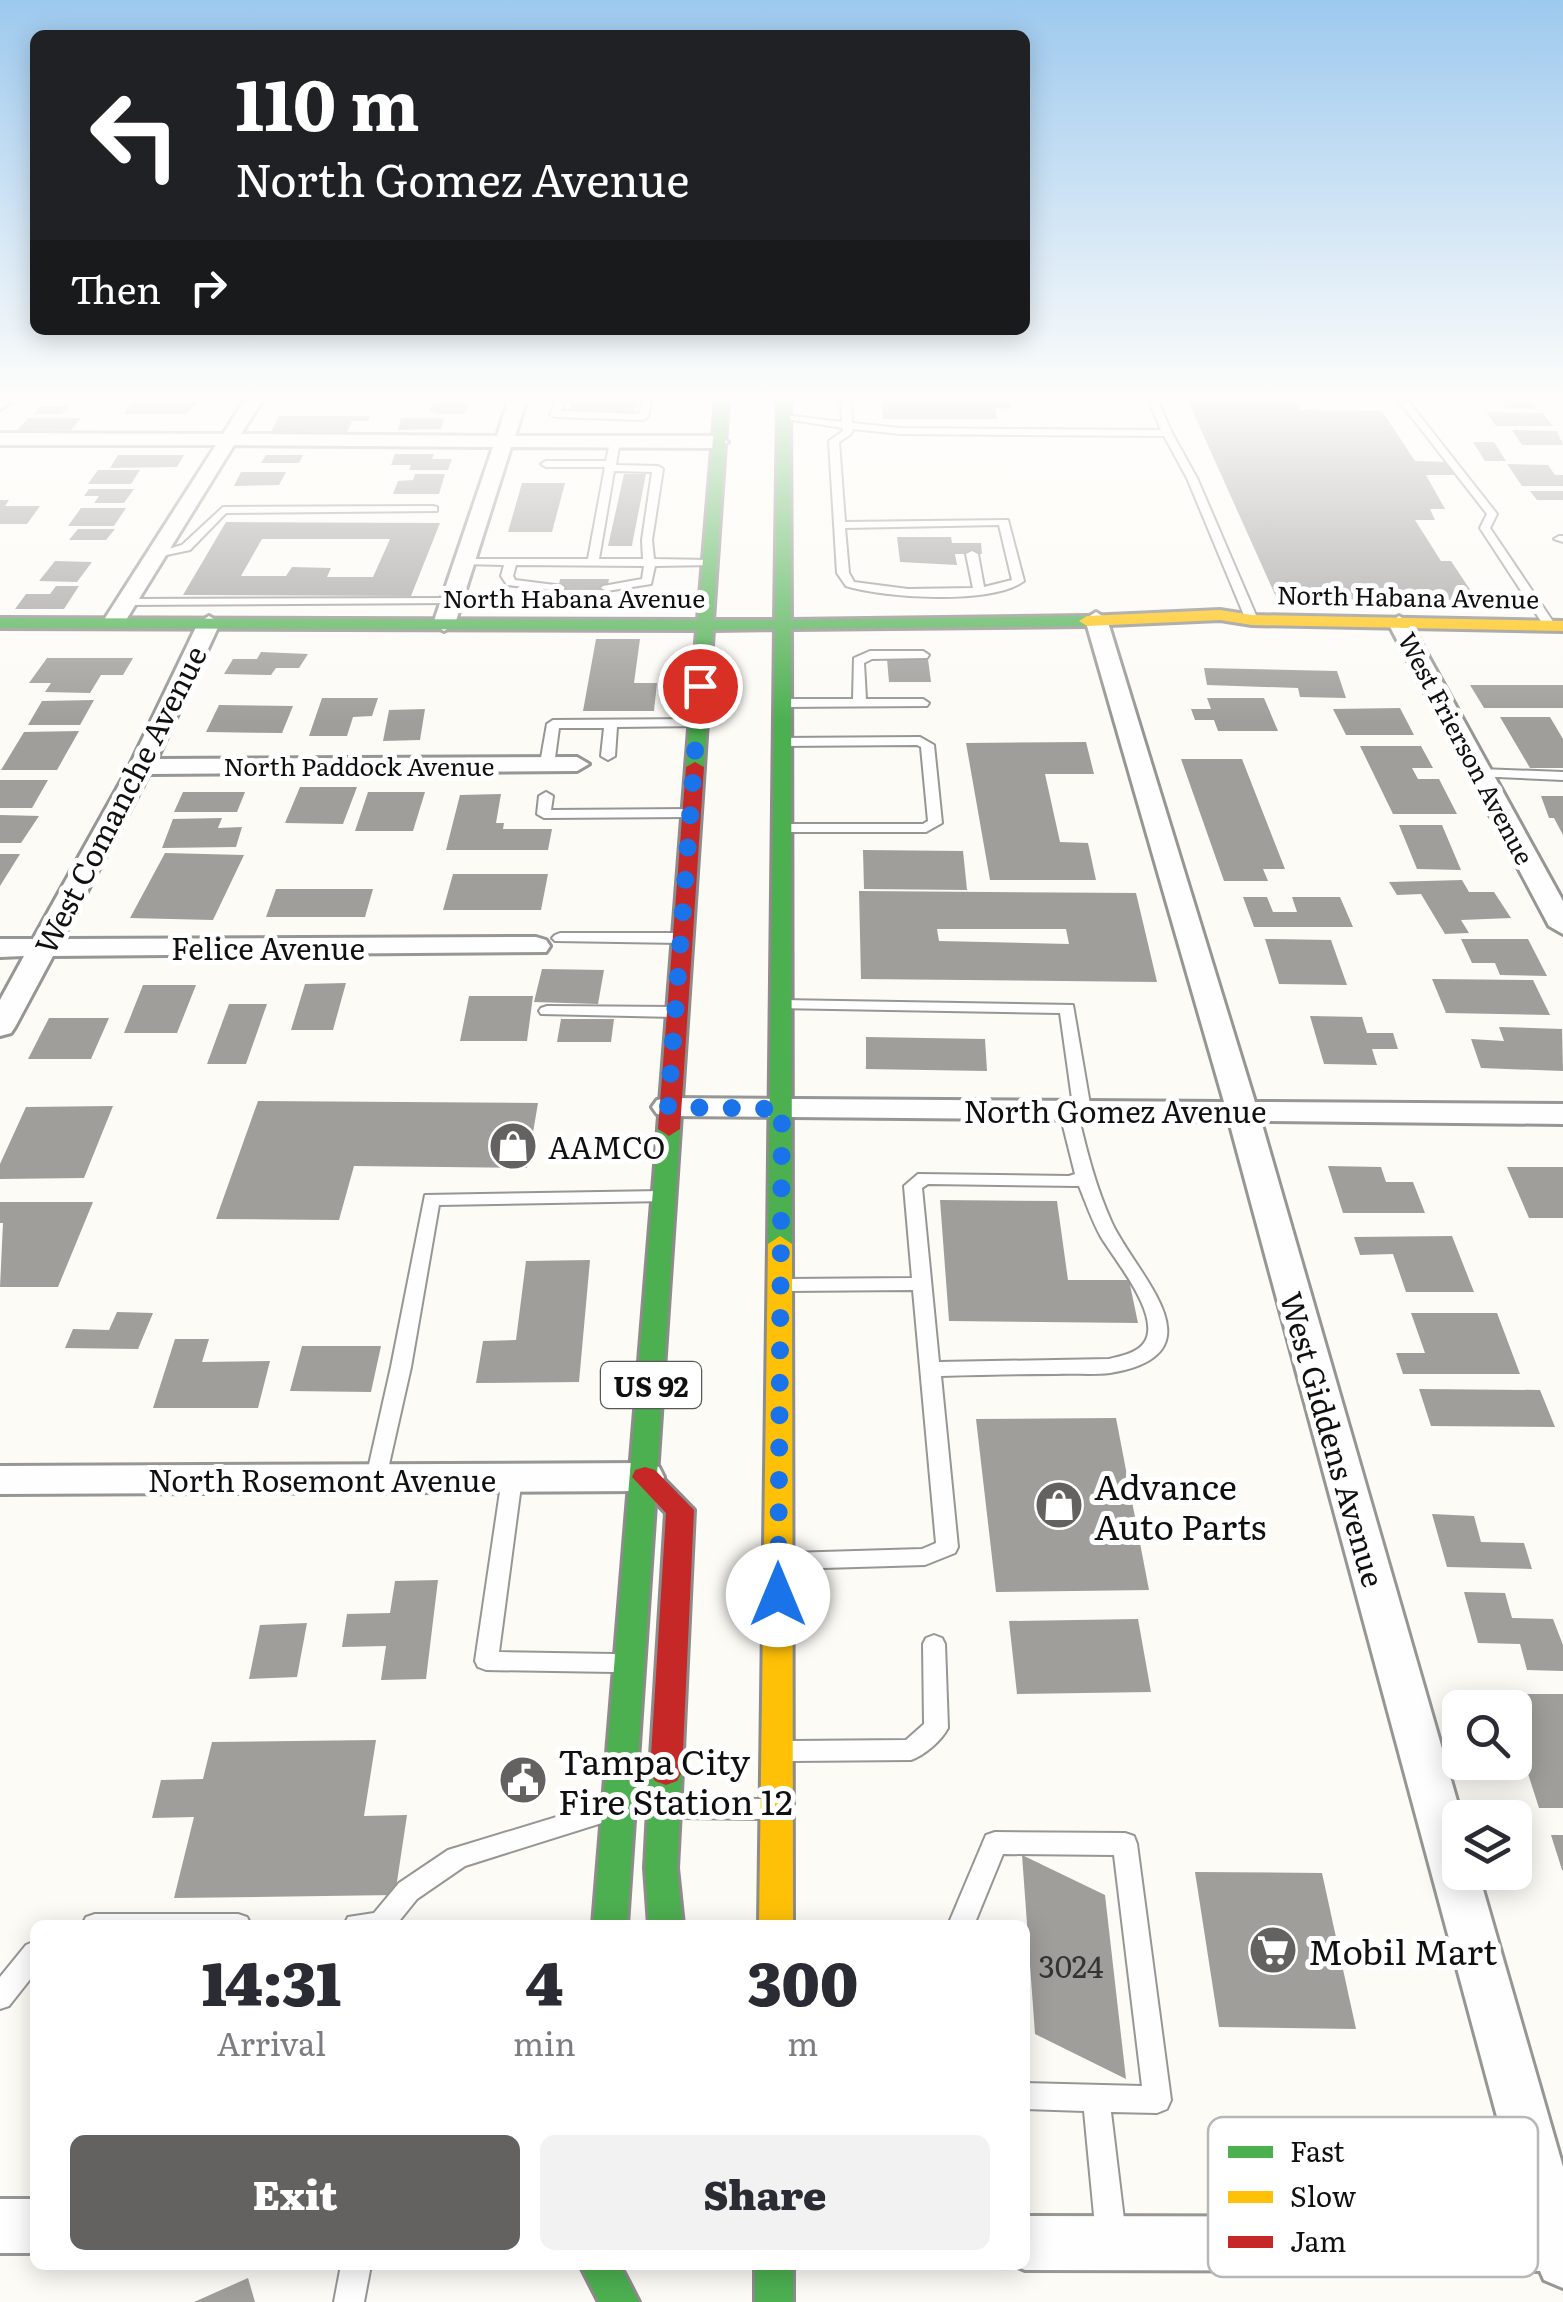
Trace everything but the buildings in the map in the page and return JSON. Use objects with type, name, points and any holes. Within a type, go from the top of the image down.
[{"type":"main road","name":"US 92","points":[[610,1920],[714,508]]},
{"type":"main road","points":[[776,1920],[782,1109],[778,508]]},
{"type":"main road","name":"North Habana Avenue","points":[[0,623],[705,625],[1149,620],[1182,626],[1221,626],[1252,620],[1557,626]]},
{"type":"main road","points":[[645,1477],[680,1510],[662,1868],[666,1920]]},
{"type":"main road","points":[[602,2270],[620,2302]]},
{"type":"main road","points":[[774,2270],[774,2302]]},
{"type":"street","points":[[114,623],[186,508]]},
{"type":"street","points":[[444,624],[482,508]]},
{"type":"street","name":"West Giddens Avenue","points":[[1096,620],[1242,1111],[1524,2117]]},
{"type":"street","name":"West Comanche Avenue","points":[[0,1027],[141,766],[209,623]]},
{"type":"street","name":"West Frierson Avenue","points":[[1399,623],[1563,926]]},
{"type":"street","name":"North Paddock Avenue","points":[[141,766],[577,764]]},
{"type":"street","name":"Felice Avenue","points":[[0,948],[548,942]]},
{"type":"street","name":"North Gomez Avenue","points":[[668,1107],[1563,1114]]},
{"type":"street","name":"North Rosemont Avenue","points":[[0,1480],[645,1477]]},
{"type":"street","name":"West Giddens Avenue","points":[[1538,2168],[1561,2250]]},
{"type":"street","points":[[0,2226],[30,2226]]},
{"type":"street","points":[[1030,2243],[1208,2244]]},
{"type":"lane","points":[[607,588],[648,582],[646,508]]},
{"type":"lane","points":[[840,508],[844,572],[850,584],[858,588],[876,592],[979,589],[1012,587],[1018,581],[1004,522],[841,525]]},
{"type":"lane","points":[[1203,508],[1231,582],[1252,620]]},
{"type":"lane","points":[[1488,508],[1492,514],[1485,528],[1557,626]]},
{"type":"lane","points":[[157,554],[186,548],[222,510],[432,509]]},
{"type":"lane","points":[[601,511],[616,511]]},
{"type":"lane","points":[[601,511],[616,511]]},
{"type":"lane","points":[[601,511],[616,511]]},
{"type":"lane","points":[[593,562],[601,511]]},
{"type":"lane","points":[[967,525],[979,589]]},
{"type":"lane","points":[[171,532],[196,534]]},
{"type":"lane","points":[[465,562],[710,563]]},
{"type":"lane","points":[[512,562],[506,576],[511,582],[558,588]]},
{"type":"lane","points":[[127,602],[452,601]]},
{"type":"lane","points":[[860,703],[858,661],[870,655],[923,655]]},
{"type":"lane","points":[[780,703],[922,703]]},
{"type":"lane","points":[[548,758],[553,724],[698,723]]},
{"type":"lane","points":[[608,756],[611,724]]},
{"type":"lane","points":[[781,742],[928,744],[935,823],[926,828],[781,828]]},
{"type":"lane","points":[[1480,773],[1563,776]]},
{"type":"lane","points":[[546,796],[544,814],[690,813]]},
{"type":"lane","points":[[548,942],[681,938]]},
{"type":"lane","points":[[782,1005],[1067,1008],[1084,1176],[1108,1235],[1154,1303],[1159,1326],[1153,1347],[1134,1362],[1109,1366],[930,1369]]},
{"type":"lane","points":[[547,1011],[675,1012]]},
{"type":"lane","points":[[778,1561],[925,1557],[947,1547],[912,1186],[924,1178],[1072,1182],[1084,1176]]},
{"type":"lane","points":[[376,1478],[401,1367],[430,1199],[662,1196]]},
{"type":"lane","points":[[781,1285],[922,1284]]},
{"type":"lane","points":[[512,1478],[486,1661],[630,1664]]},
{"type":"lane","points":[[777,1750],[911,1750],[936,1728],[934,1644]]},
{"type":"lane","points":[[385,1920],[408,1891],[457,1858],[619,1807],[777,1809]]},
{"type":"lane","points":[[963,1920],[994,1843],[1124,1844],[1157,2100],[1030,2096]]},
{"type":"lane","points":[[0,1997],[30,1958]]},
{"type":"lane","points":[[1096,2098],[1112,2243]]},
{"type":"lane","points":[[348,2302],[355,2270]]},
{"type":"traffic: fast","points":[[695,767],[714,508]]},
{"type":"traffic: fast","points":[[780,1244],[783,508]]},
{"type":"traffic: fast","points":[[0,623],[705,625],[1087,621]]},
{"type":"traffic: fast","points":[[610,1920],[669,1129]]},
{"type":"traffic: fast","points":[[666,1772],[661,1868],[666,1920]]},
{"type":"traffic: fast","points":[[602,2270],[620,2302]]},
{"type":"traffic: fast","points":[[774,2270],[774,2302]]},
{"type":"traffic: slow","points":[[1087,621],[1220,615],[1252,620],[1563,626]]},
{"type":"traffic: slow","points":[[776,1920],[780,1244]]},
{"type":"traffic: jam","points":[[669,1129],[695,767]]},
{"type":"traffic: jam","points":[[645,1477],[680,1510],[666,1772]]},
{"type":"place","name":"AAMCO","points":[[513,1146]]},
{"type":"place","name":"Advance Auto Parts","points":[[1059,1505]]},
{"type":"place","name":"Tampa City Fire Station 12","points":[[523,1780]]},
{"type":"place","name":"Mobil Mart","points":[[1273,1950]]},
{"type":"route","points":[[700,686],[668,1107],[782,1109],[778,1595]]}]
